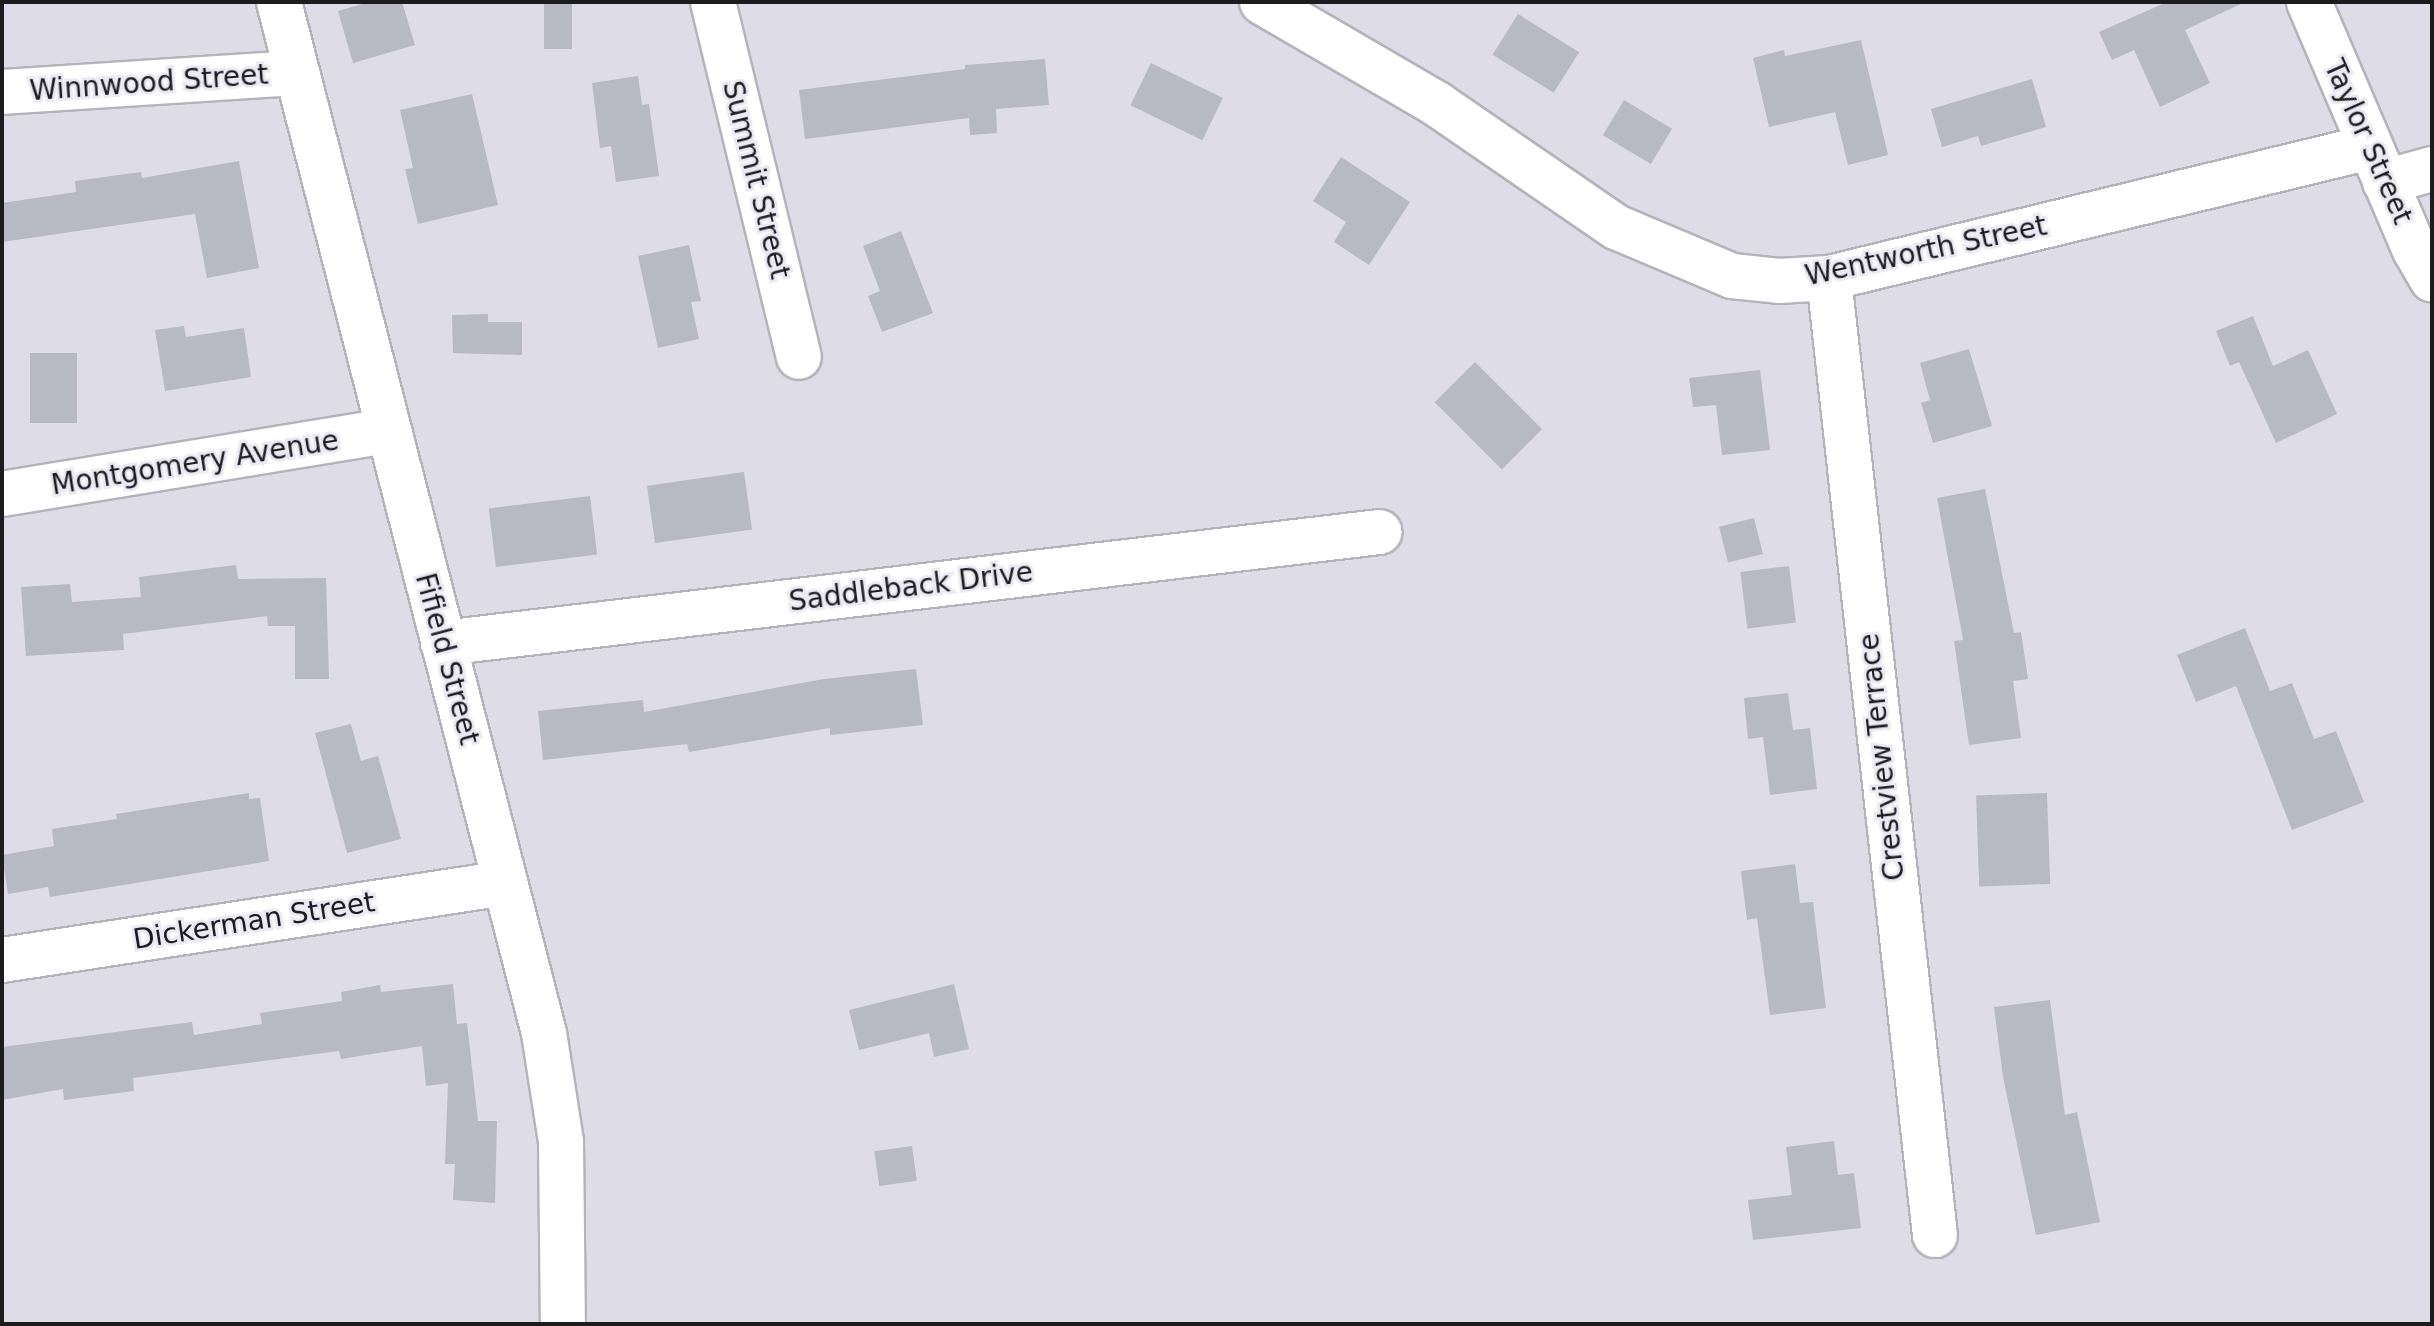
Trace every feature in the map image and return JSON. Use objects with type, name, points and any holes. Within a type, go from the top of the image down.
[{"type":"street","name":"Fifield Street","points":[[279,2],[544,1033],[557,1107],[563,1324]]},
{"type":"street","name":"Summit Street","points":[[713,2],[799,357]]},
{"type":"street","name":"Wentworth Street","points":[[1262,2],[1437,104],[1616,227],[1732,276],[1779,281],[1829,278],[2377,165],[2432,169]]},
{"type":"street","name":"Taylor Street","points":[[2309,2],[2377,165],[2432,280]]},
{"type":"street","name":"Winnwood Street","points":[[2,92],[296,73]]},
{"type":"street","name":"Crestview Terrace","points":[[1829,278],[1935,1235]]},
{"type":"street","name":"Montgomery Avenue","points":[[2,494],[388,431]]},
{"type":"street","name":"Saddleback Drive","points":[[443,643],[1379,532]]},
{"type":"street","name":"Dickerman Street","points":[[2,960],[505,883]]},
{"type":"building","points":[[369,2],[402,2],[415,45],[353,63],[338,11]]},
{"type":"building","points":[[544,2],[572,2],[572,49],[544,49]]},
{"type":"building","points":[[2167,2],[2245,2],[2185,30],[2210,83],[2160,107],[2134,50],[2112,60],[2099,32]]},
{"type":"building","points":[[1518,14],[1579,52],[1554,93],[1493,55]]},
{"type":"building","points":[[1861,40],[1888,155],[1848,165],[1835,112],[1769,127],[1753,58],[1784,50],[1785,56]]},
{"type":"building","points":[[1045,59],[1049,105],[996,109],[997,133],[970,135],[969,118],[805,139],[799,90],[965,69],[965,65]]},
{"type":"building","points":[[1151,63],[1223,98],[1202,140],[1130,105]]},
{"type":"building","points":[[638,76],[642,105],[649,104],[659,176],[616,182],[611,146],[600,148],[592,83]]},
{"type":"building","points":[[2032,79],[2046,127],[1981,146],[1978,136],[1942,147],[1931,109]]},
{"type":"building","points":[[472,94],[498,205],[418,224],[405,169],[413,168],[400,110]]},
{"type":"building","points":[[1624,100],[1672,129],[1651,164],[1603,135]]},
{"type":"building","points":[[1341,157],[1410,202],[1369,265],[1334,242],[1346,222],[1313,201]]},
{"type":"building","points":[[239,161],[259,268],[207,278],[195,214],[2,242],[2,203],[76,192],[75,181],[141,172],[142,178]]},
{"type":"building","points":[[901,231],[933,313],[882,332],[868,296],[880,291],[863,246]]},
{"type":"building","points":[[689,245],[701,301],[691,302],[699,339],[658,348],[638,256]]},
{"type":"building","points":[[488,314],[488,322],[522,322],[522,355],[453,353],[452,315]]},
{"type":"building","points":[[2253,316],[2273,366],[2308,350],[2337,414],[2276,443],[2239,362],[2230,366],[2216,331]]},
{"type":"building","points":[[184,326],[186,337],[244,328],[251,377],[165,391],[155,330]]},
{"type":"building","points":[[1969,349],[1992,426],[1933,443],[1921,403],[1930,400],[1920,363]]},
{"type":"building","points":[[30,353],[77,353],[77,423],[30,423]]},
{"type":"building","points":[[1475,362],[1542,429],[1502,469],[1435,402]]},
{"type":"building","points":[[1760,370],[1770,450],[1722,455],[1716,405],[1693,407],[1689,378]]},
{"type":"building","points":[[744,472],[752,529],[655,543],[647,486]]},
{"type":"building","points":[[1985,489],[2014,633],[2021,632],[2028,679],[2013,681],[2021,738],[1969,745],[1954,641],[1963,640],[1937,498]]},
{"type":"building","points":[[590,496],[597,555],[496,567],[489,508]]},
{"type":"building","points":[[1754,518],[1763,554],[1728,563],[1719,527]]},
{"type":"building","points":[[236,565],[238,579],[326,578],[329,679],[295,679],[295,626],[268,626],[267,616],[123,634],[124,650],[26,656],[21,587],[70,584],[72,602],[141,597],[139,577]]},
{"type":"building","points":[[1789,566],[1796,623],[1747,629],[1740,572]]},
{"type":"building","points":[[2245,628],[2270,691],[2292,683],[2314,739],[2336,731],[2364,802],[2292,830],[2236,686],[2196,702],[2177,655]]},
{"type":"building","points":[[916,669],[923,725],[830,735],[830,728],[689,752],[687,744],[543,760],[538,711],[643,700],[644,712],[824,679]]},
{"type":"building","points":[[1788,693],[1793,730],[1810,728],[1817,789],[1770,795],[1763,737],[1748,739],[1744,698]]},
{"type":"building","points":[[351,724],[361,761],[378,756],[401,839],[347,853],[315,733]]},
{"type":"building","points":[[249,793],[249,799],[260,798],[269,861],[50,897],[48,887],[8,894],[2,855],[54,846],[52,829],[117,819],[116,814]]},
{"type":"building","points":[[2047,793],[2050,884],[1979,886],[1976,795]]},
{"type":"building","points":[[1795,864],[1800,903],[1813,902],[1826,1008],[1770,1015],[1757,918],[1747,920],[1741,871]]},
{"type":"building","points":[[453,984],[457,1024],[467,1023],[478,1121],[497,1121],[495,1203],[453,1200],[455,1164],[445,1164],[448,1083],[426,1086],[422,1046],[341,1059],[339,1051],[133,1078],[134,1091],[64,1100],[63,1089],[2,1100],[2,1047],[192,1022],[194,1035],[262,1024],[260,1013],[342,1001],[341,992],[380,985],[381,992]]},
{"type":"building","points":[[954,984],[969,1049],[934,1057],[929,1033],[859,1050],[849,1010]]},
{"type":"building","points":[[2050,1000],[2065,1115],[2077,1112],[2100,1222],[2036,1235],[2003,1077],[1994,1007]]},
{"type":"building","points":[[1834,1141],[1838,1175],[1854,1173],[1861,1228],[1753,1240],[1748,1200],[1792,1195],[1786,1147]]},
{"type":"building","points":[[912,1146],[917,1181],[879,1186],[874,1151]]}]
